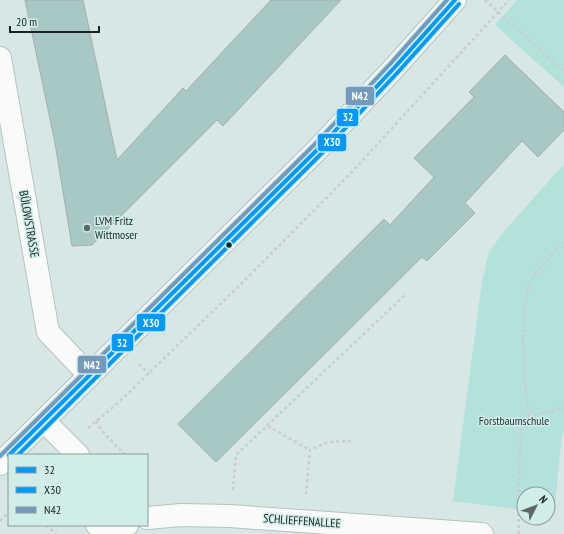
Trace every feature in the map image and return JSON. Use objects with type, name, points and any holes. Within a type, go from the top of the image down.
[{"type":"street","points":[[22,451],[44,421],[318,148],[395,67],[455,0]]},
{"type":"street","name":"BÜLOWSTRASSE","points":[[0,58],[48,332],[90,375]]},
{"type":"street","points":[[44,421],[73,451]]},
{"type":"street","name":"SCHLIEFFENALLEE","points":[[148,518],[188,515],[239,516],[482,534]]},
{"type":"street","points":[[98,526],[105,534]]},
{"type":"street","points":[[117,534],[126,526]]},
{"type":"path","points":[[485,0],[564,71]]},
{"type":"path","points":[[73,451],[96,421],[118,403],[214,310],[351,173],[509,0]]},
{"type":"path","points":[[529,416],[525,392],[523,316],[527,293],[532,280],[543,264],[564,242]]},
{"type":"path","points":[[234,471],[236,455],[406,294]]},
{"type":"path","points":[[519,534],[518,498],[521,429],[524,420],[529,416],[564,408]]},
{"type":"path","points":[[96,421],[103,432],[124,454]]},
{"type":"path","points":[[268,426],[310,450]]},
{"type":"path","points":[[310,450],[328,442],[352,441]]},
{"type":"path","points":[[304,521],[310,450]]},
{"type":"path","points":[[0,521],[8,512]]},
{"type":"path","points":[[47,526],[56,534]]},
{"type":"green space","points":[[517,0],[564,0],[564,87],[495,25]]},
{"type":"green space","name":"Forstbaumschule","points":[[564,164],[564,434],[562,435],[556,494],[556,486],[516,486],[516,509],[453,501],[482,281],[489,252],[505,230]]},
{"type":"building","points":[[25,0],[83,0],[117,160],[183,88],[186,91],[271,0],[341,0],[223,126],[217,120],[92,245],[72,246],[55,143]]},
{"type":"building","points":[[505,55],[564,112],[564,130],[538,157],[522,141],[465,203],[475,213],[427,261],[422,257],[216,462],[178,424],[384,219],[390,225],[434,177],[414,158],[474,97],[469,92]]},
{"type":"transit line","name":"N42","points":[[0,456],[314,145],[391,63],[447,0]]},
{"type":"transit line","name":"32","points":[[10,454],[318,149],[455,0]]},
{"type":"transit line","name":"X30","points":[[19,454],[322,153],[459,4]]},
{"type":"place","name":"LVM Fritz Wittmoser","points":[[87,228]]}]
